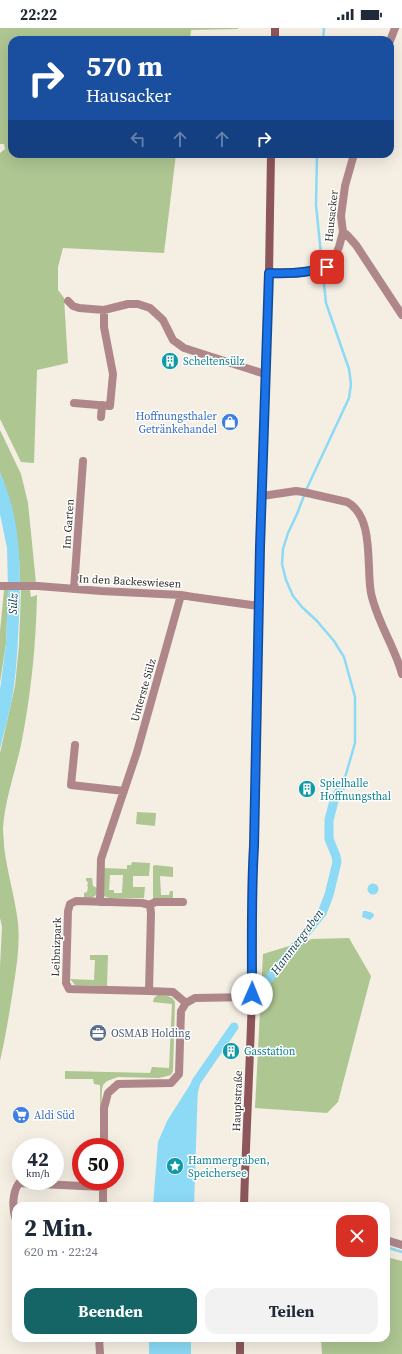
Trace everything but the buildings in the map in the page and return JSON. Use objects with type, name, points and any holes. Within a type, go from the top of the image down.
[{"type":"main road","name":"Hauptstraße","points":[[244,1202],[252,997],[252,882],[271,158]]},
{"type":"main road","points":[[240,1342],[240,1354]]},
{"type":"street","name":"Hausacker","points":[[269,273],[295,274],[314,271],[327,267],[333,261],[343,232],[341,216],[345,186],[353,158]]},
{"type":"street","points":[[343,232],[356,245],[402,315]]},
{"type":"street","points":[[68,301],[73,306],[104,310],[128,304],[138,304],[150,308],[163,320],[173,340],[184,348],[265,374]]},
{"type":"street","points":[[74,403],[110,406],[113,374],[104,327],[104,310]]},
{"type":"street","points":[[101,417],[102,405]]},
{"type":"street","name":"Im Garten","points":[[74,589],[83,461]]},
{"type":"street","points":[[262,496],[296,491],[347,502],[353,505],[364,526],[368,541],[370,583],[373,600],[402,674]]},
{"type":"street","name":"In den Backeswiesen","points":[[0,586],[36,586],[181,595],[259,606]]},
{"type":"street","name":"Unterste Sülz","points":[[100,902],[101,859],[139,745],[181,595]]},
{"type":"street","points":[[74,745],[71,785],[124,791]]},
{"type":"street","name":"Leibnizpark","points":[[183,902],[155,902],[150,905],[142,903],[76,901],[70,904],[68,911],[66,983],[69,989],[173,992],[186,1003]]},
{"type":"street","points":[[149,991],[150,905]]},
{"type":"street","points":[[104,1138],[104,1108],[108,1094],[118,1084],[171,1082],[179,1074],[182,1012],[186,1003],[196,998],[252,997]]},
{"type":"street","points":[[14,1202],[14,1190],[19,1183],[72,1184]]},
{"type":"street","points":[[102,1202],[103,1190]]},
{"type":"street","points":[[390,1241],[402,1245]]},
{"type":"street","points":[[99,1342],[100,1354]]},
{"type":"green space","points":[[0,28],[238,28],[191,30],[190,36],[8,36],[8,158],[176,158],[164,253],[63,248],[58,267],[58,290],[64,298],[68,363],[37,370],[34,463],[21,462],[0,419],[0,153],[5,149],[4,144],[0,144]]},
{"type":"green space","points":[[0,430],[21,474],[28,503],[36,583],[20,583],[16,531],[0,473]]},
{"type":"green space","points":[[4,590],[8,590],[6,644],[0,682],[0,631]]},
{"type":"green space","points":[[21,590],[30,590],[31,597],[37,595],[34,651],[28,708],[21,745],[10,786],[3,828],[5,856],[17,913],[19,938],[8,1022],[0,1061],[0,967],[2,927],[0,918],[0,753],[15,686],[19,645]]},
{"type":"green space","points":[[137,812],[156,813],[155,826],[136,824]]},
{"type":"green space","points":[[132,862],[150,863],[149,876],[133,876],[133,887],[145,887],[144,898],[109,898],[104,896],[103,868],[127,869],[127,865],[131,865]],"holes":[[[110,875],[123,875],[122,893],[114,893],[114,890],[109,890]]]},
{"type":"green space","points":[[153,866],[173,867],[173,877],[160,876],[161,895],[169,895],[170,891],[173,891],[173,899],[153,899]]},
{"type":"green space","points":[[86,878],[92,878],[93,886],[97,888],[96,895],[92,898],[84,898],[84,893],[87,892],[88,887]]},
{"type":"green space","points":[[349,938],[371,976],[338,1102],[327,1113],[255,1108],[263,954],[312,939]]},
{"type":"green space","points":[[90,955],[108,955],[107,986],[75,985],[70,979],[94,980],[95,960],[90,960]]},
{"type":"green space","points":[[158,995],[166,996],[170,997],[175,1002],[173,1071],[171,1075],[159,1078],[118,1077],[107,1081],[103,1085],[102,1089],[100,1138],[100,1085],[94,1084],[93,1079],[65,1079],[65,1071],[150,1073],[152,1067],[169,1068],[172,1004],[153,1002],[154,998]]},
{"type":"green space","points":[[390,1258],[402,1261],[402,1354],[322,1354],[321,1342],[390,1342]]},
{"type":"water","name":"Sülz","points":[[0,473],[7,490],[16,525],[20,599],[15,677],[0,749],[0,690],[6,644],[8,590],[7,548],[0,514]]},
{"type":"water","points":[[371,884],[375,884],[377,885],[377,893],[371,894],[368,891],[368,887]]},
{"type":"water","points":[[363,911],[373,913],[374,916],[370,920],[362,917]]},
{"type":"water","name":"Hammergraben, Speichersee","points":[[193,1080],[198,1084],[194,1202],[153,1202],[158,1142],[167,1121]]},
{"type":"water","points":[[149,1342],[191,1342],[191,1354],[149,1354]]},
{"type":"waterway","name":"Hammergraben","points":[[323,36],[324,28]]},
{"type":"waterway","points":[[317,158],[316,205],[326,303],[349,369],[351,384],[349,398],[307,488],[288,533],[283,549],[282,564],[286,580],[293,596],[334,641],[344,657],[355,697],[355,743],[344,781]]},
{"type":"waterway","name":"Hammergraben","points":[[263,986],[322,913],[329,895],[337,862],[329,839],[329,820],[334,801],[344,781]]},
{"type":"waterway","name":"Hammergraben","points":[[193,1093],[196,1082],[234,1027]]},
{"type":"waterway","points":[[390,1248],[402,1252]]},
{"type":"place","name":"Scheltensülz","points":[[170,361]]},
{"type":"place","name":"Hoffnungsthaler Getränkehandel","points":[[230,422]]},
{"type":"place","name":"Spielhalle Hoffnungsthal","points":[[307,789]]},
{"type":"place","name":"OSMAB Holding","points":[[98,1033]]},
{"type":"place","name":"Gasstation","points":[[231,1051]]},
{"type":"place","name":"Aldi Süd","points":[[21,1115]]},
{"type":"place","name":"Hammergraben, Speichersee","points":[[175,1166]]},
{"type":"route","points":[[252,994],[252,882],[254,846],[255,741],[269,273],[295,274],[327,267]]}]
